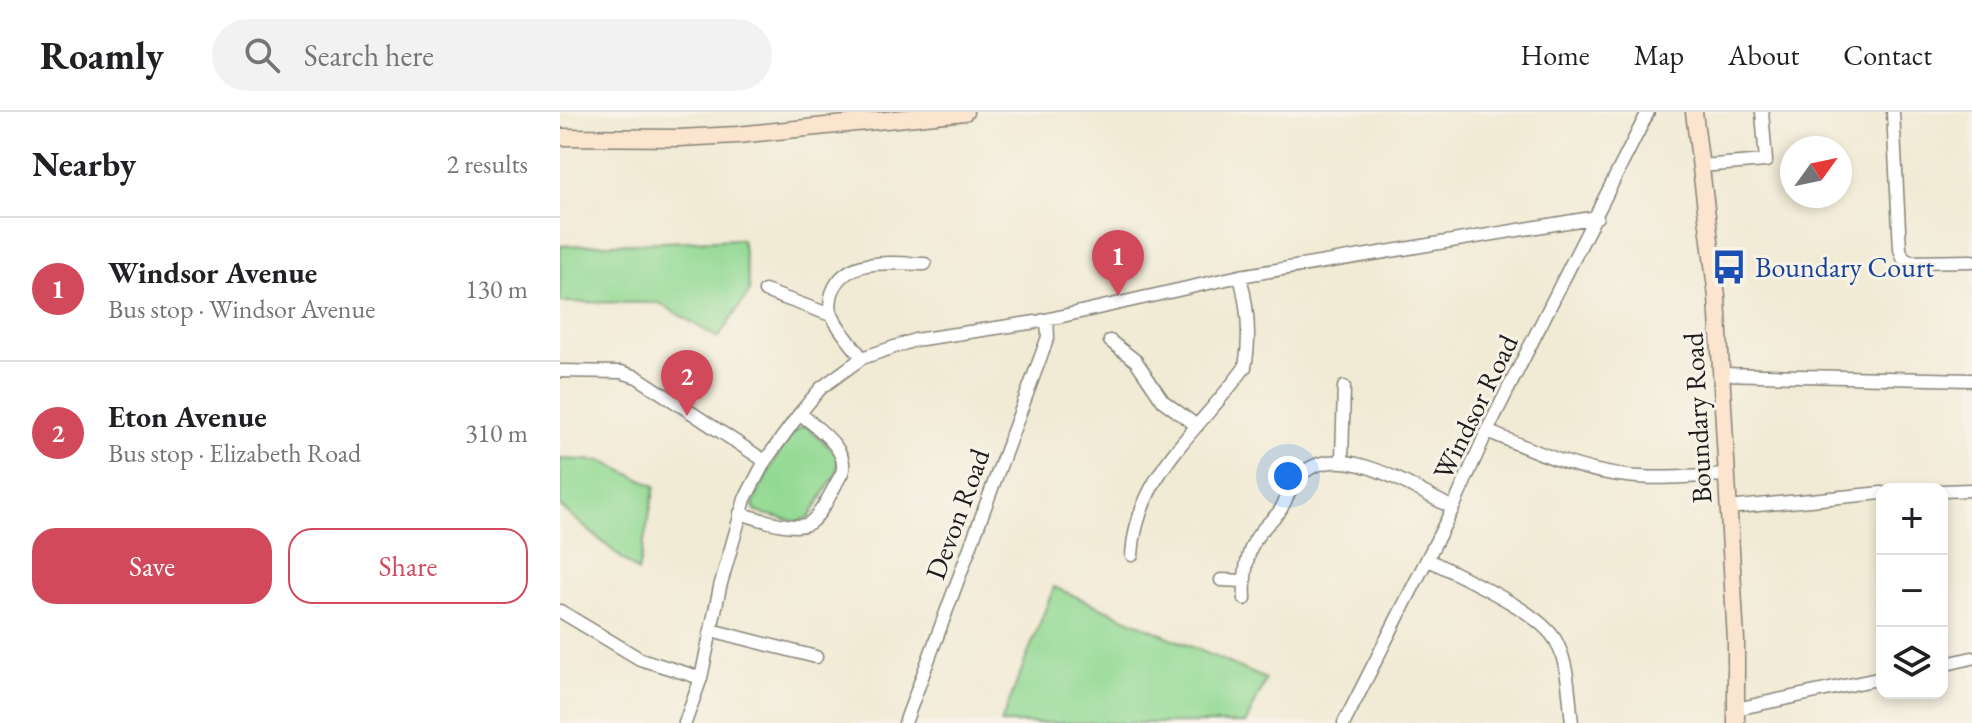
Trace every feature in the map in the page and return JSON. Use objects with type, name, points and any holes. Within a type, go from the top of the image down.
[{"type":"street","points":[[560,137],[737,135],[965,112]]},
{"type":"street","name":"Windsor Road","points":[[1344,723],[1648,112]]},
{"type":"street","name":"Boundary Road","points":[[1694,112],[1717,297],[1736,641],[1736,716]]},
{"type":"street","points":[[1700,166],[1766,161],[1762,112]]},
{"type":"street","points":[[1893,112],[1903,258],[1910,262],[1972,261]]},
{"type":"street","points":[[685,723],[701,678],[740,513],[765,461],[821,388],[862,358],[915,340],[1047,320],[1240,276],[1597,217]]},
{"type":"street","points":[[862,358],[831,315],[830,301],[836,281],[848,269],[866,265],[925,264]]},
{"type":"street","points":[[1132,555],[1133,536],[1147,492],[1157,474],[1245,367],[1249,344],[1248,318],[1240,276]]},
{"type":"street","points":[[765,291],[831,315]]},
{"type":"street","name":"Devon Road","points":[[905,723],[1048,337],[1047,320]]},
{"type":"street","points":[[1110,341],[1145,371],[1163,401],[1197,426]]},
{"type":"street","points":[[560,371],[621,372],[637,377],[765,461]]},
{"type":"street","points":[[1721,374],[1972,380]]},
{"type":"street","points":[[1342,460],[1344,387]]},
{"type":"street","points":[[740,513],[792,526],[806,525],[816,517],[845,466],[840,452],[800,413]]},
{"type":"street","points":[[1487,431],[1549,457],[1598,472],[1630,477],[1726,475]]},
{"type":"street","points":[[1245,599],[1244,581],[1254,541],[1282,507],[1296,480],[1310,468],[1342,460],[1367,467],[1453,508]]},
{"type":"street","points":[[1948,491],[1972,490]]},
{"type":"street","points":[[1728,508],[1876,494]]},
{"type":"street","points":[[1427,559],[1540,620],[1556,640],[1565,664],[1572,723]]},
{"type":"street","points":[[1221,580],[1244,581]]},
{"type":"street","points":[[560,611],[640,659],[701,678]]},
{"type":"street","points":[[711,630],[816,657]]},
{"type":"street","points":[[1948,664],[1972,658]]},
{"type":"street","points":[[1736,716],[1876,680]]},
{"type":"green space","points":[[742,239],[750,291],[718,338],[659,303],[560,302],[560,246]]},
{"type":"green space","points":[[803,426],[838,455],[837,472],[809,518],[797,522],[756,512],[753,505],[774,461],[788,439]]},
{"type":"green space","points":[[560,459],[602,461],[655,486],[638,572],[560,506]]},
{"type":"green space","points":[[1054,587],[1266,679],[1246,723],[1001,723]]},
{"type":"place","name":"Boundary Court","points":[[1729,267]]},
{"type":"place","name":"Windsor Avenue","points":[[1118,296]]},
{"type":"place","name":"Eton Avenue","points":[[687,416]]}]
